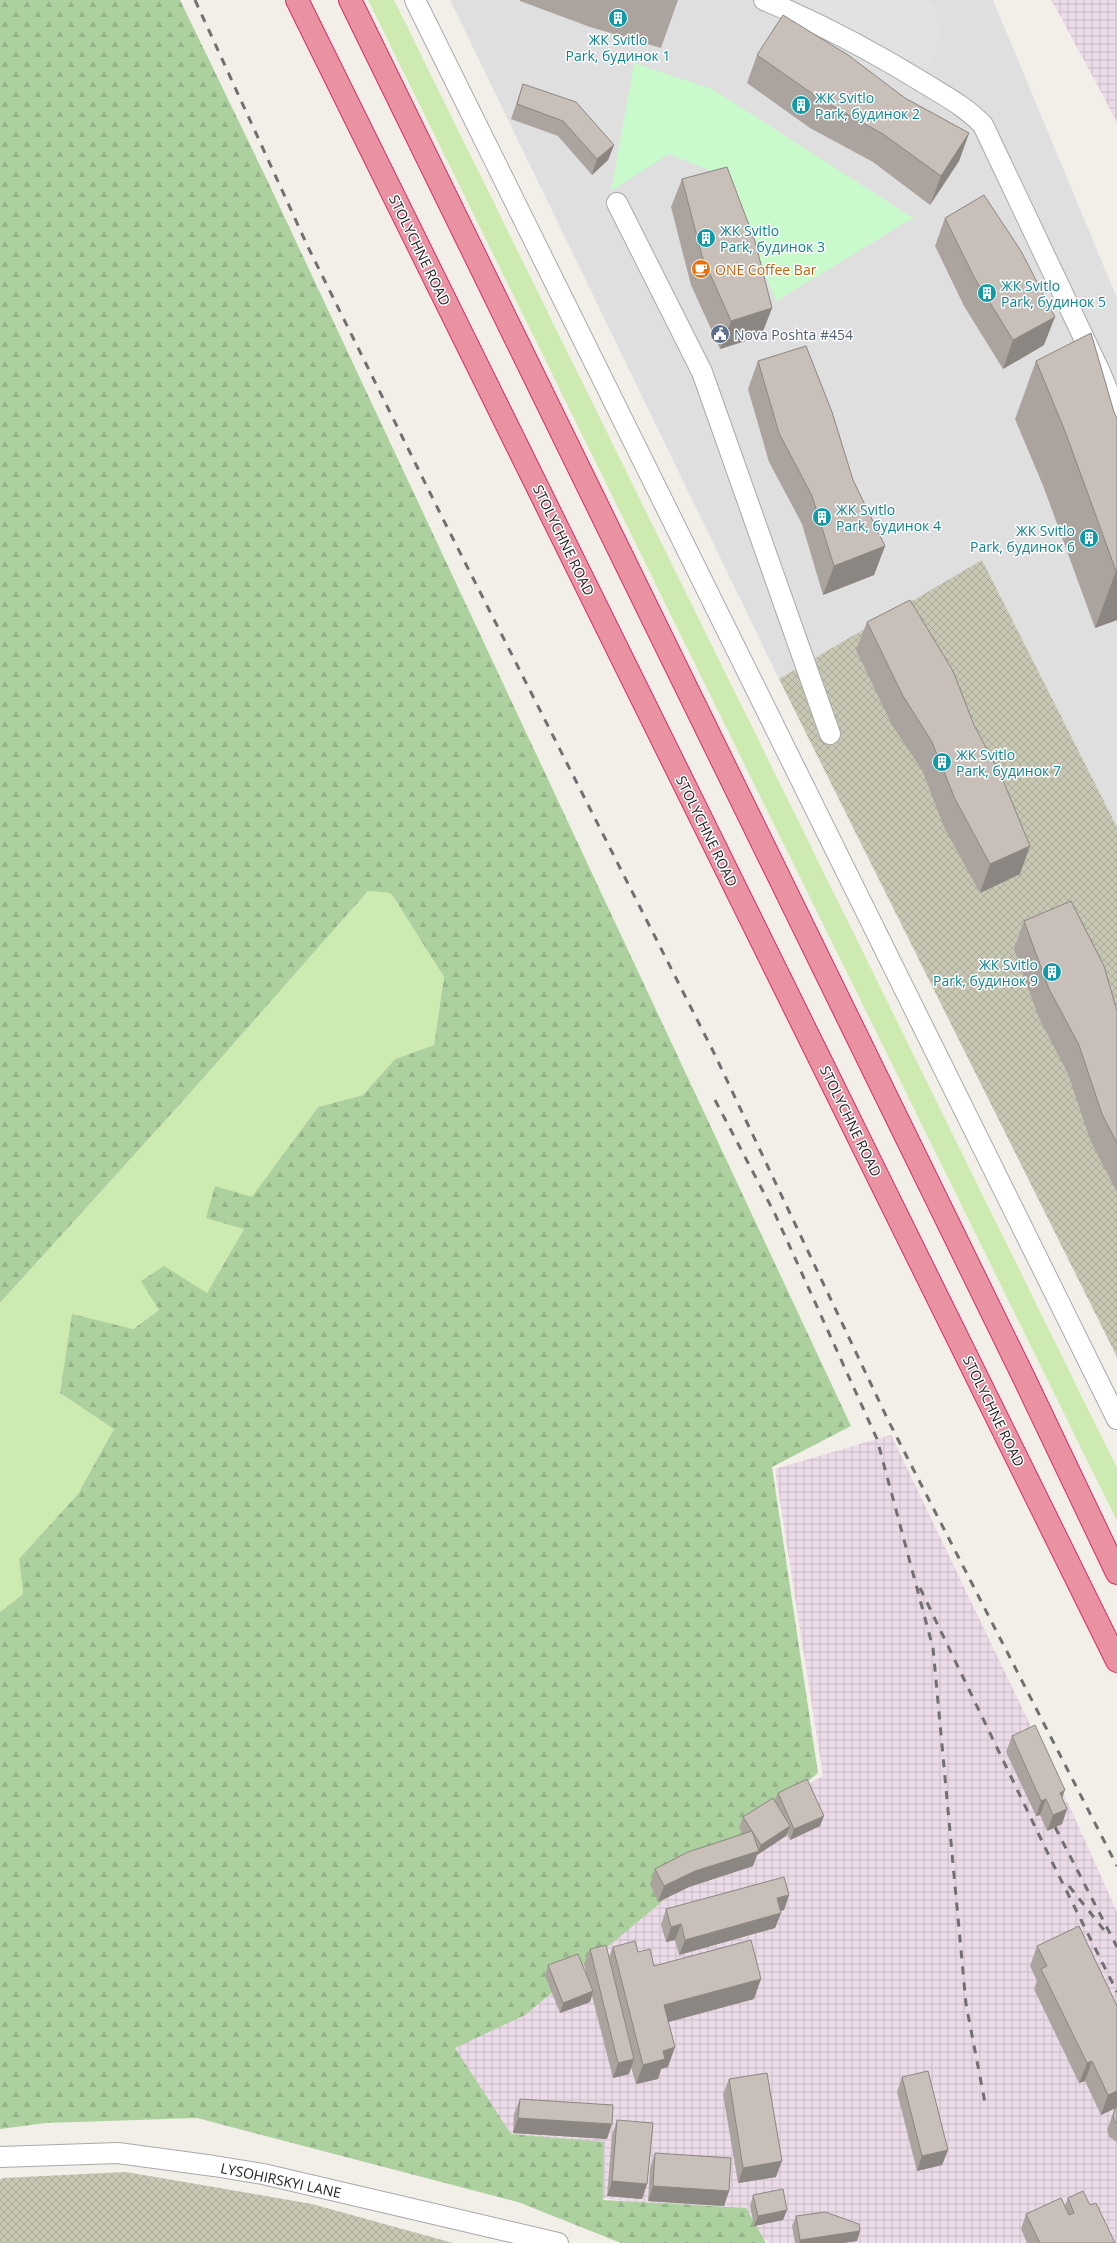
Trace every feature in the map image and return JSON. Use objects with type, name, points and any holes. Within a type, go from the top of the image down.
[{"type":"highway","name":"STOLYCHNE ROAD","points":[[297,0],[1117,1661]]},
{"type":"highway","points":[[350,0],[1022,1373],[1117,1572]]},
{"type":"street","points":[[415,0],[1117,1419]]},
{"type":"street","points":[[764,0],[842,35],[904,70],[971,112],[983,125],[1100,372],[1117,414]]},
{"type":"street","points":[[617,203],[702,372],[830,734]]},
{"type":"street","name":"LYSOHIRSKYI LANE","points":[[0,2158],[118,2153],[214,2166],[263,2174],[558,2243]]},
{"type":"shaded area","points":[[450,0],[993,0],[1117,298],[1117,827],[982,561],[779,679]]},
{"type":"shaded area","points":[[792,0],[927,0],[935,9],[939,31],[936,53],[928,69]]},
{"type":"shaded area","points":[[1051,0],[1117,0],[1117,122],[1057,10]]},
{"type":"shaded area","points":[[982,560],[1117,827],[1117,1357],[779,679]]},
{"type":"shaded area","points":[[891,1435],[1073,1814],[1117,1912],[1117,2243],[769,2243],[742,2218],[485,2181],[302,2052],[823,1776],[775,1469]]},
{"type":"shaded area","points":[[126,2172],[312,2204],[453,2243],[0,2243],[0,2180],[3,2178]]},
{"type":"green space","points":[[0,0],[180,0],[269,184],[851,1426],[772,1467],[818,1773],[525,2015],[455,2048],[511,2134],[604,2142],[603,2200],[746,2208],[766,2243],[621,2243],[518,2202],[197,2118],[46,2123],[0,2129],[0,1612],[23,1594],[19,1559],[78,1494],[114,1429],[60,1393],[72,1314],[133,1329],[159,1310],[141,1281],[164,1266],[207,1293],[244,1229],[206,1218],[215,1186],[252,1197],[318,1107],[363,1095],[395,1059],[434,1045],[444,977],[391,893],[368,891],[191,1092],[0,1303]]},
{"type":"green space","points":[[368,0],[394,0],[1117,1468],[1117,1521]]},
{"type":"green space","points":[[634,63],[712,89],[913,218],[776,301],[722,175],[669,154],[611,191]]},
{"type":"green space","points":[[368,891],[391,893],[444,977],[434,1045],[395,1059],[363,1095],[318,1107],[252,1198],[244,1229],[207,1293],[159,1310],[132,1329],[60,1393],[115,1429],[78,1494],[19,1559],[23,1594],[0,1612],[0,1303],[191,1092]]},
{"type":"building","points":[[783,15],[848,55],[905,98],[969,133],[941,176],[883,134],[820,99],[757,55]]},
{"type":"building","points":[[523,84],[576,102],[614,145],[597,159],[563,121],[517,104]]},
{"type":"building","points":[[727,167],[755,241],[772,308],[731,321],[702,256],[682,179]]},
{"type":"building","points":[[984,195],[1021,251],[1055,317],[1013,340],[974,277],[945,218]]},
{"type":"building","points":[[1091,333],[1117,418],[1117,571],[1065,431],[1036,361]]},
{"type":"building","points":[[806,346],[832,412],[853,480],[885,546],[834,566],[812,496],[779,433],[758,361]]},
{"type":"building","points":[[910,600],[953,671],[974,725],[1002,778],[1030,846],[990,864],[955,799],[932,742],[903,696],[867,622]]},
{"type":"building","points":[[1071,901],[1104,966],[1117,1011],[1117,1143],[1102,1114],[1079,1045],[1049,989],[1024,921]]},
{"type":"building","points":[[1035,1725],[1065,1790],[1060,1793],[1067,1809],[1053,1815],[1046,1799],[1041,1801],[1012,1736]]},
{"type":"building","points":[[807,1779],[824,1816],[794,1829],[778,1793]]},
{"type":"building","points":[[773,1798],[790,1826],[761,1845],[743,1817]]},
{"type":"building","points":[[752,1831],[759,1851],[695,1871],[664,1886],[655,1869],[688,1852]]},
{"type":"building","points":[[784,1877],[789,1895],[777,1898],[781,1913],[685,1940],[681,1924],[671,1927],[666,1909]]},
{"type":"building","points":[[1079,1926],[1117,2006],[1117,2091],[1108,2095],[1092,2061],[1087,2063],[1041,1969],[1047,1966],[1037,1946]]},
{"type":"building","points":[[751,1940],[761,1979],[664,2005],[675,2047],[663,2051],[665,2059],[643,2065],[613,1947],[635,1941],[638,1952],[650,1949],[654,1966]]},
{"type":"building","points":[[606,1945],[634,2059],[618,2063],[590,1949]]},
{"type":"building","points":[[578,1954],[593,1991],[563,2003],[548,1965]]},
{"type":"building","points":[[928,2071],[948,2150],[922,2156],[902,2077]]},
{"type":"building","points":[[767,2073],[782,2161],[743,2168],[729,2079]]},
{"type":"building","points":[[520,2099],[613,2105],[612,2124],[518,2118]]},
{"type":"building","points":[[1117,2104],[1117,2123],[1115,2122],[1113,2115]]},
{"type":"building","points":[[617,2120],[653,2123],[647,2184],[612,2181]]},
{"type":"building","points":[[655,2153],[731,2158],[729,2191],[653,2186]]},
{"type":"building","points":[[783,2189],[787,2210],[758,2216],[753,2195]]},
{"type":"building","points":[[1083,2191],[1090,2205],[1096,2203],[1115,2243],[1040,2243],[1026,2214],[1061,2198],[1069,2215],[1074,2213],[1068,2198]]},
{"type":"building","points":[[825,2212],[859,2224],[860,2231],[800,2240],[796,2216]]},
{"type":"railway","points":[[195,0],[308,247],[444,521],[714,1053],[888,1420],[1117,1866]]},
{"type":"railway","points":[[715,1100],[775,1214],[877,1439],[933,1648],[966,2004],[986,2108]]},
{"type":"railway","points":[[920,1588],[1054,1866],[1117,1992]]},
{"type":"railway","points":[[1055,1827],[1117,1947]]},
{"type":"railway","points":[[1069,1886],[1104,1930]]},
{"type":"place","name":"ЖК Svitlo Park, будинок 1","points":[[618,18]]},
{"type":"place","name":"ЖК Svitlo Park, будинок 2","points":[[801,105]]},
{"type":"place","name":"ЖК Svitlo Park, будинок 3","points":[[706,238]]},
{"type":"place","name":"ONE Coffee Bar","points":[[701,269]]},
{"type":"place","name":"ЖК Svitlo Park, будинок 5","points":[[987,293]]},
{"type":"place","name":"Nova Poshta #454","points":[[720,334]]},
{"type":"place","name":"ЖК Svitlo Park, будинок 4","points":[[822,517]]},
{"type":"place","name":"ЖК Svitlo Park, будинок 6","points":[[1089,538]]},
{"type":"place","name":"ЖК Svitlo Park, будинок 7","points":[[942,762]]},
{"type":"place","name":"ЖК Svitlo Park, будинок 9","points":[[1052,972]]}]
